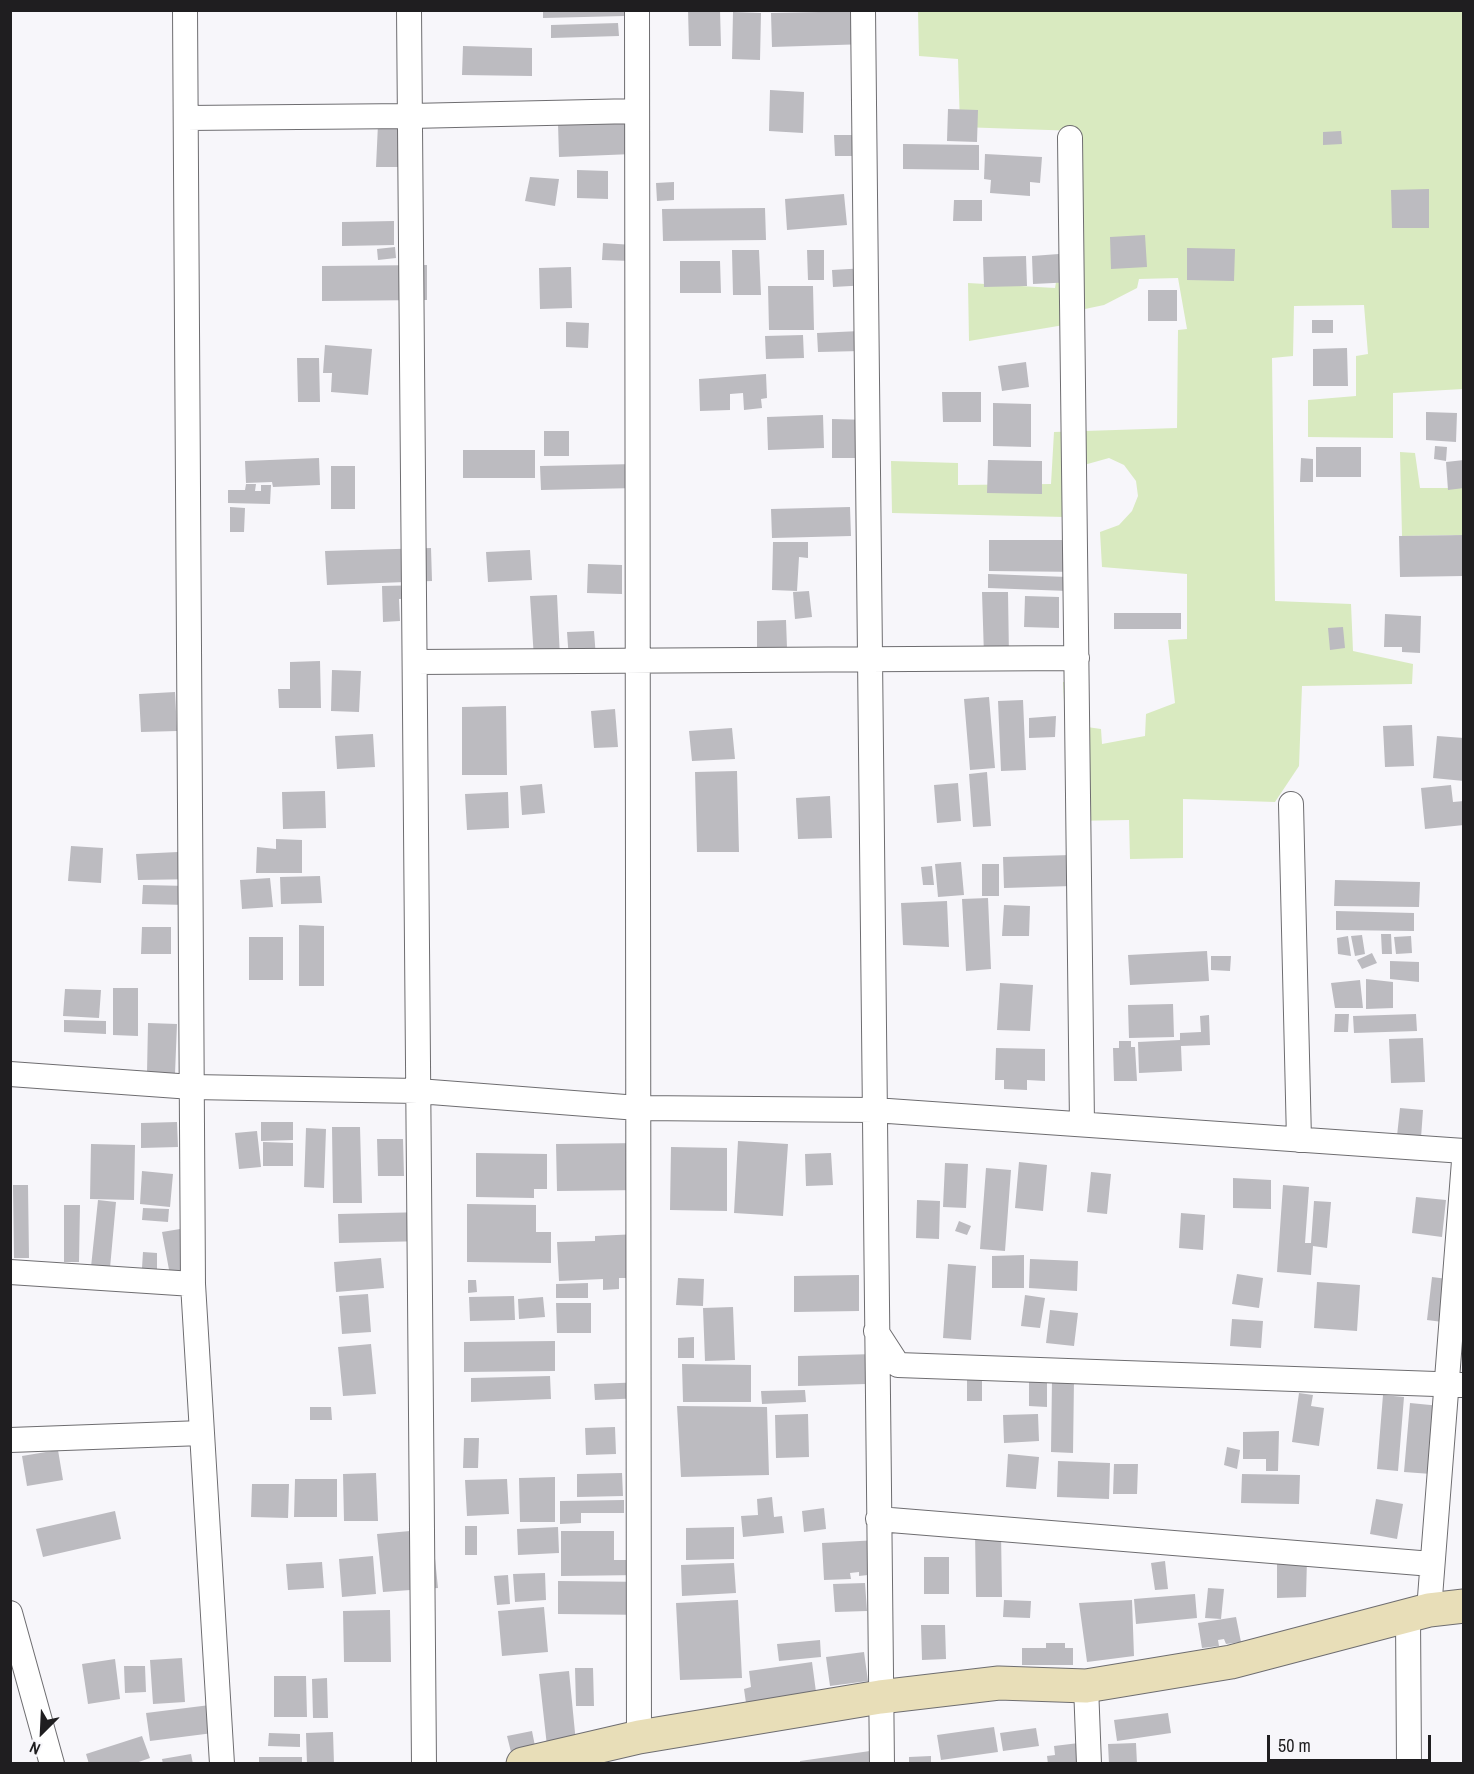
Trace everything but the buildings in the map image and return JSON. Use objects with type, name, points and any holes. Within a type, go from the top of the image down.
[{"type":"street","points":[[185,10],[193,1284],[222,1764]]},
{"type":"street","points":[[409,10],[424,1764]]},
{"type":"street","points":[[637,10],[639,1737]]},
{"type":"street","points":[[863,10],[882,1764]]},
{"type":"street","points":[[186,118],[637,111]]},
{"type":"street","points":[[1070,138],[1082,1124]]},
{"type":"street","points":[[415,662],[1077,658]]},
{"type":"street","points":[[1291,804],[1299,1140]]},
{"type":"street","points":[[10,1074],[192,1087],[418,1091],[638,1108],[874,1110],[1464,1151]]},
{"type":"street","points":[[1409,1764],[1418,1614],[1432,1564],[1455,1385],[1464,1161]]},
{"type":"street","points":[[10,1272],[193,1284]]},
{"type":"street","points":[[876,1331],[898,1365],[1455,1385]]},
{"type":"street","points":[[10,1440],[202,1433]]},
{"type":"street","points":[[878,1519],[1432,1564]]},
{"type":"street","points":[[541,1762],[639,1737],[880,1696],[999,1683],[1086,1686],[1231,1662],[1418,1614],[1464,1606]]},
{"type":"street","points":[[12,1628],[52,1764]]},
{"type":"street","points":[[1086,1686],[1089,1764]]},
{"type":"green space","points":[[918,11],[1463,11],[1463,389],[1393,393],[1393,438],[1308,437],[1308,400],[1356,396],[1356,356],[1368,354],[1364,305],[1294,306],[1293,356],[1272,358],[1275,601],[1351,604],[1353,651],[1413,664],[1412,684],[1302,686],[1299,766],[1275,802],[1183,799],[1183,858],[1130,859],[1129,820],[1070,821],[1063,682],[1083,681],[1087,727],[1101,729],[1102,744],[1145,736],[1146,714],[1175,703],[1168,640],[1187,639],[1187,574],[1102,567],[1100,532],[1119,525],[1132,511],[1138,496],[1136,481],[1124,465],[1109,458],[1066,470],[1065,517],[892,513],[891,461],[958,463],[958,485],[1051,484],[1054,432],[1177,428],[1178,330],[1187,329],[1178,278],[1139,279],[1137,288],[1104,305],[1066,313],[1064,325],[969,341],[968,283],[1055,288],[1079,146],[1078,131],[960,127],[958,59],[919,56]]},
{"type":"green space","points":[[1400,452],[1415,453],[1420,488],[1463,488],[1463,535],[1402,536]]}]
